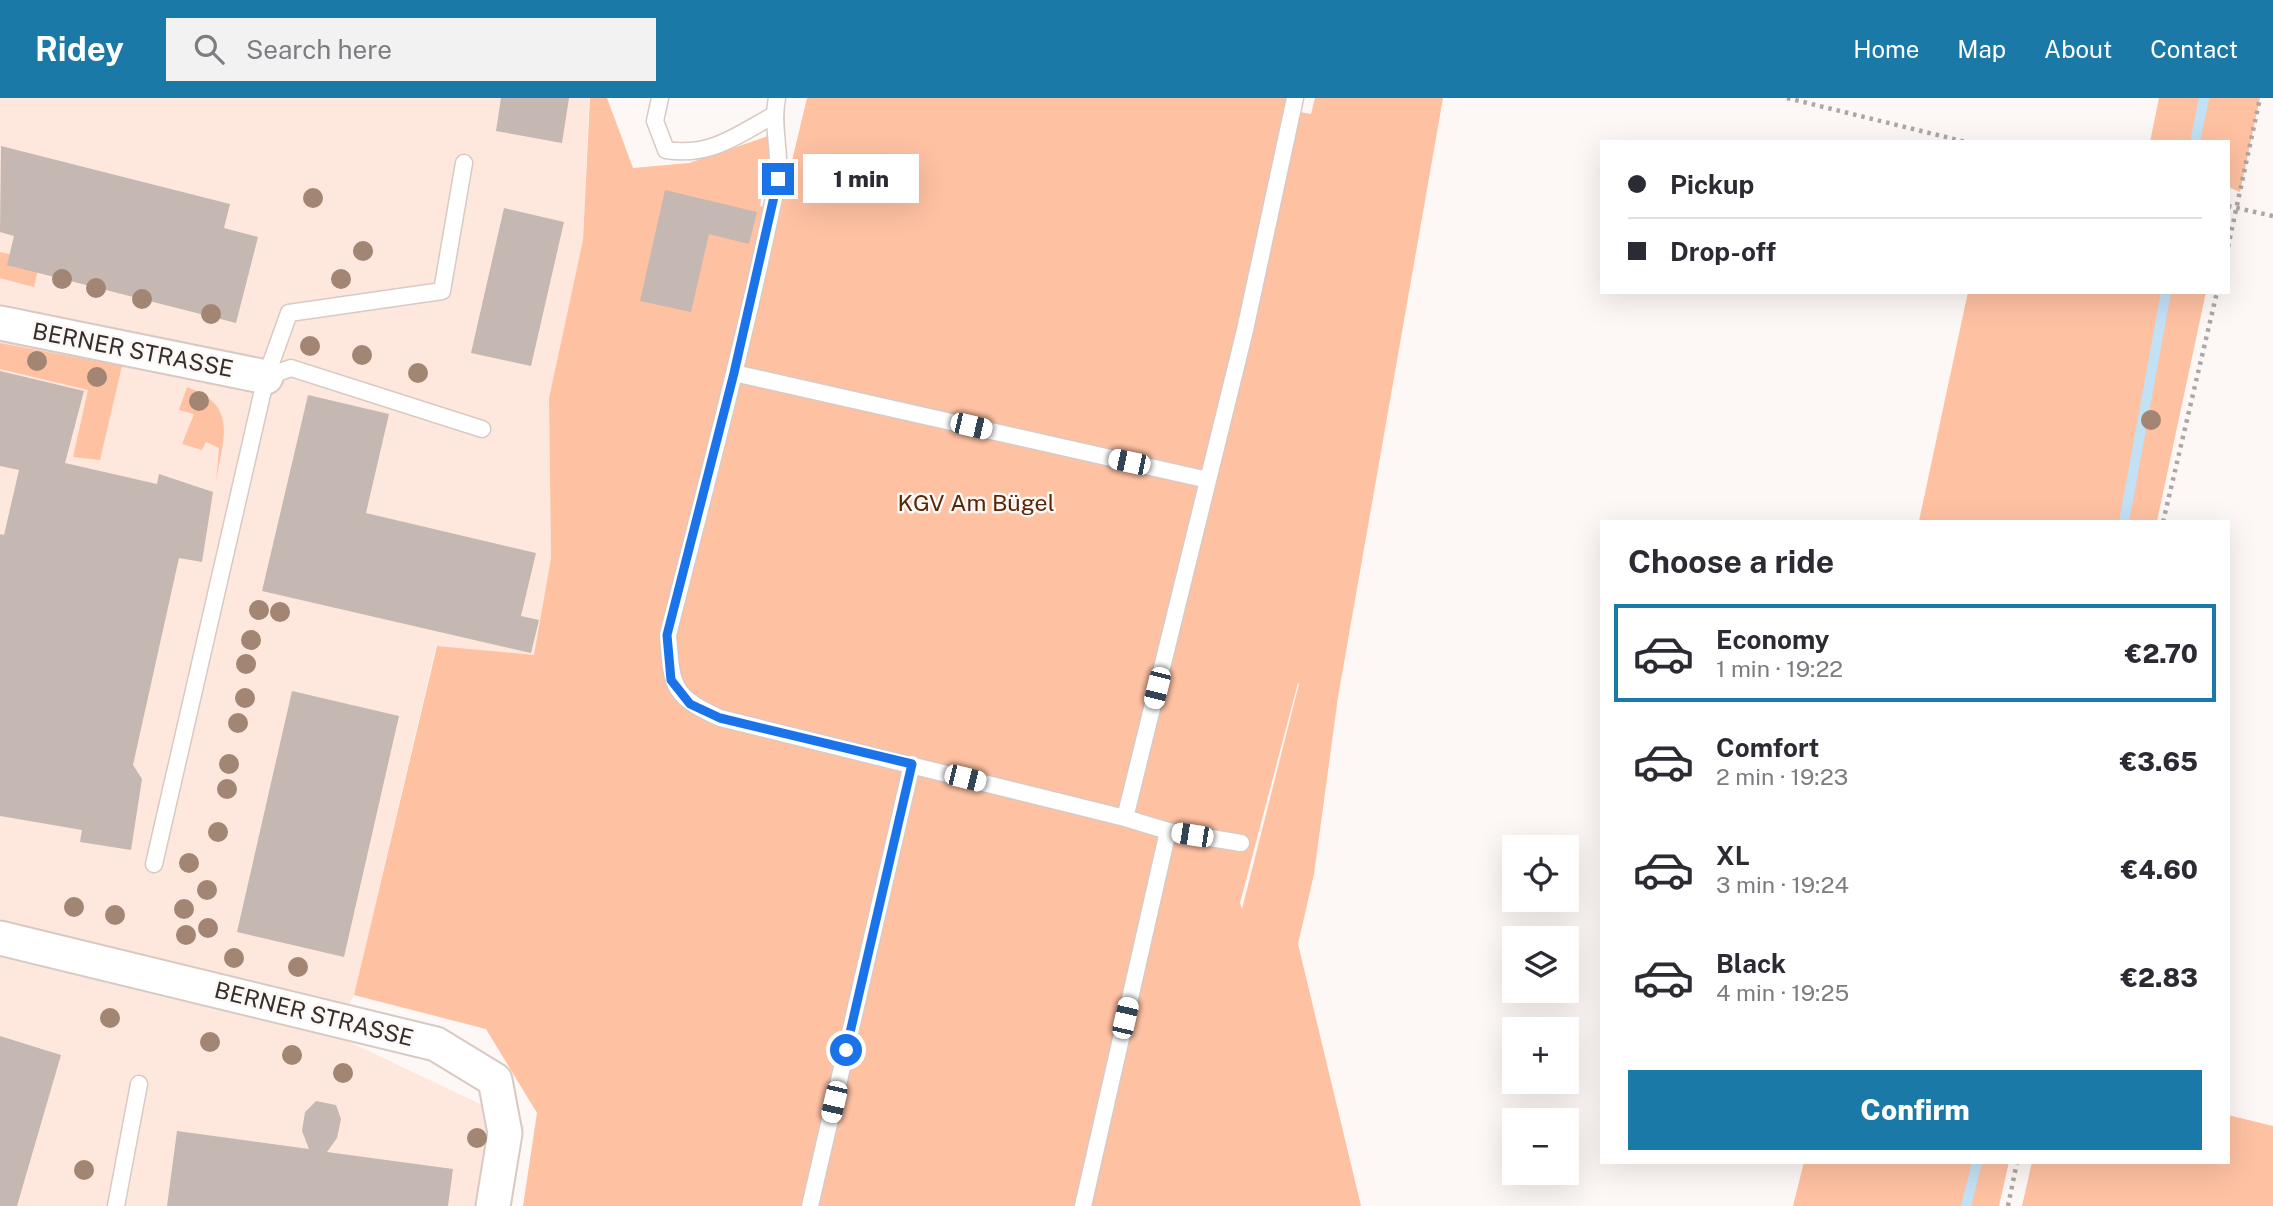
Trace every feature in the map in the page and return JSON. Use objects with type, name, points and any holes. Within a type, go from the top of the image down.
[{"type":"street","name":"BERNER STRASSE","points":[[0,323],[267,377]]},
{"type":"street","name":"BERNER STRASSE","points":[[0,939],[436,1044],[495,1080],[505,1133],[493,1206]]},
{"type":"lane","points":[[660,98],[655,121],[666,150],[685,153],[709,150],[774,115]]},
{"type":"lane","points":[[777,98],[774,115],[778,179],[734,373],[667,635],[671,680],[690,704],[720,718],[912,764],[1168,831],[1241,843]]},
{"type":"lane","points":[[1125,818],[1245,330],[1295,98]]},
{"type":"lane","points":[[154,864],[267,377],[289,313],[442,291],[464,163]]},
{"type":"lane","points":[[267,377],[291,368],[482,429]]},
{"type":"lane","points":[[734,373],[1208,480]]},
{"type":"lane","points":[[810,1206],[912,764]]},
{"type":"lane","points":[[1083,1206],[1168,831]]},
{"type":"lane","points":[[116,1206],[139,1084]]},
{"type":"path","points":[[1787,98],[1958,140]]},
{"type":"path","points":[[2230,238],[2260,98]]},
{"type":"path","points":[[2230,206],[2273,216]]},
{"type":"path","points":[[2163,520],[2217,294]]},
{"type":"path","points":[[2008,1206],[2017,1164]]},
{"type":"shaded area","points":[[0,98],[589,98],[583,240],[549,398],[551,558],[534,656],[436,646],[354,995],[333,1034],[524,1125],[512,1206],[0,1206]]},
{"type":"green space","name":"KGV Am Bügel","points":[[590,98],[607,98],[633,168],[689,163],[774,134],[760,206],[770,208],[790,169],[807,98],[1290,98],[1288,110],[1311,114],[1315,98],[1443,98],[1338,697],[1314,874],[1298,944],[1361,1206],[523,1206],[537,1113],[486,1029],[354,995],[437,646],[534,655],[551,558],[549,398],[583,240]],"holes":[[[1299,684],[1242,909],[1240,903]]]},
{"type":"green space","points":[[2159,98],[2260,98],[2240,192],[2230,188],[2230,140],[2150,140]]},
{"type":"green space","points":[[0,252],[40,261],[34,287],[0,278]]},
{"type":"green space","points":[[1968,294],[2206,294],[2157,520],[1919,520]]},
{"type":"green space","points":[[0,343],[122,366],[100,460],[73,457],[88,390],[0,369]]},
{"type":"green space","points":[[187,387],[203,395],[221,414],[224,437],[216,482],[219,448],[206,442],[202,450],[182,444],[194,414],[179,410]]},
{"type":"green space","points":[[2230,1115],[2273,1126],[2273,1206],[2022,1206],[2032,1164],[2230,1164]]},
{"type":"green space","points":[[1804,1164],[2009,1164],[1999,1206],[1793,1206]]},
{"type":"building","points":[[501,98],[569,98],[562,143],[496,131]]},
{"type":"building","points":[[1,146],[230,204],[224,228],[258,237],[236,323],[7,265],[14,236],[0,232]]},
{"type":"building","points":[[665,190],[757,212],[749,244],[709,234],[691,312],[640,301]]},
{"type":"building","points":[[504,208],[564,222],[531,366],[471,353]]},
{"type":"building","points":[[0,371],[84,391],[65,463],[157,484],[159,474],[213,492],[202,562],[179,558],[133,765],[142,779],[131,850],[80,842],[82,830],[0,816],[0,534],[4,535],[19,470],[0,466]]},
{"type":"building","points":[[308,395],[389,414],[366,513],[536,553],[521,616],[539,620],[531,653],[262,591]]},
{"type":"building","points":[[292,691],[399,716],[344,957],[237,932]]},
{"type":"building","points":[[0,1036],[61,1055],[17,1206],[0,1206]]},
{"type":"building","points":[[316,1101],[336,1105],[341,1119],[337,1138],[327,1152],[453,1169],[448,1206],[167,1206],[177,1131],[309,1149],[302,1131],[305,1112]]},
{"type":"waterway","points":[[2195,140],[2204,98]]},
{"type":"waterway","points":[[2124,520],[2166,294]]},
{"type":"waterway","points":[[1966,1206],[1976,1164]]},
{"type":"route","points":[[778,179],[734,373],[667,635],[671,680],[690,704],[720,718],[912,764],[846,1050]]}]
